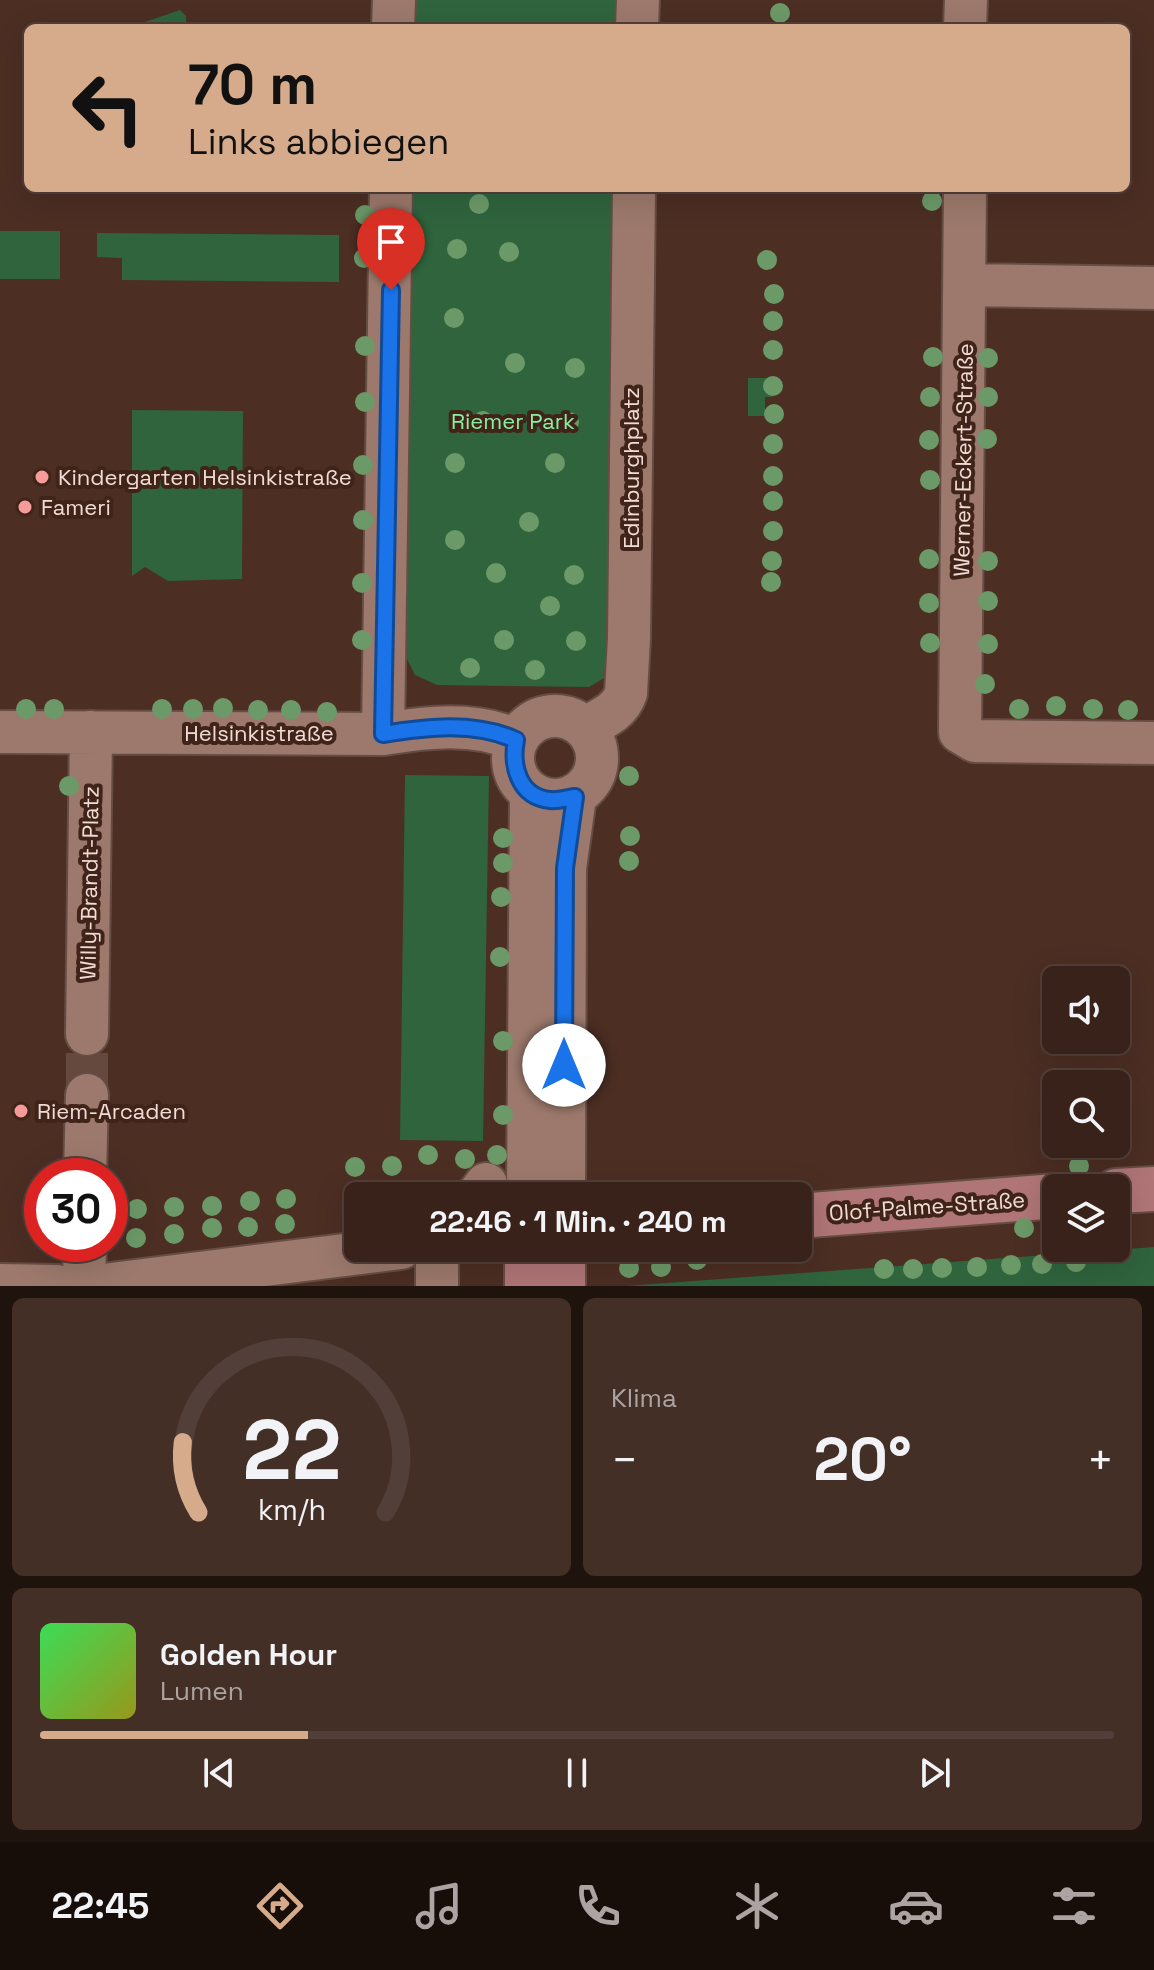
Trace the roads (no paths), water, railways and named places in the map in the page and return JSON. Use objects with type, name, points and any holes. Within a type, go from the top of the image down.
[{"type":"main road","points":[[1130,1190],[1154,1189]]},
{"type":"main road","name":"Olof-Palme-Straße","points":[[812,1215],[1042,1197]]},
{"type":"main road","points":[[527,1262],[527,1286]]},
{"type":"main road","points":[[563,1262],[563,1286]]},
{"type":"street","points":[[393,24],[394,0]]},
{"type":"street","points":[[637,24],[638,0]]},
{"type":"street","points":[[965,24],[966,0]]},
{"type":"street","points":[[383,734],[391,192]]},
{"type":"street","name":"Edinburghplatz","points":[[585,728],[614,711],[626,693],[634,192]]},
{"type":"street","name":"Werner-Eckert-Straße","points":[[965,192],[960,732],[975,741],[1154,743]]},
{"type":"street","points":[[965,285],[1154,288]]},
{"type":"street","points":[[564,1182],[565,868],[575,797],[593,778],[597,767],[595,744],[585,728],[569,719],[552,717],[534,722],[516,740],[516,774],[531,793],[552,801],[575,797]]},
{"type":"street","name":"Helsinkistraße","points":[[0,732],[383,734],[430,727],[475,729],[516,740]]},
{"type":"street","name":"Willy-Brandt-Platz","points":[[87,1034],[91,732]]},
{"type":"street","points":[[528,1182],[531,793]]},
{"type":"street","points":[[85,1158],[87,1095]]},
{"type":"street","points":[[95,1286],[344,1255]]},
{"type":"street","points":[[84,1286],[85,1262]]},
{"type":"street","points":[[437,1262],[437,1286]]},
{"type":"street","points":[[0,1285],[57,1286]]},
{"type":"tunnel","points":[[87,1034],[87,1095]]},
{"type":"place","name":"Kindergarten Helsinkistraße","points":[[42,477]]},
{"type":"place","name":"Fameri","points":[[25,507]]},
{"type":"place","name":"Riem-Arcaden","points":[[21,1111]]},
{"type":"park label","name":"Riemer Park","points":[[513,421]]}]
